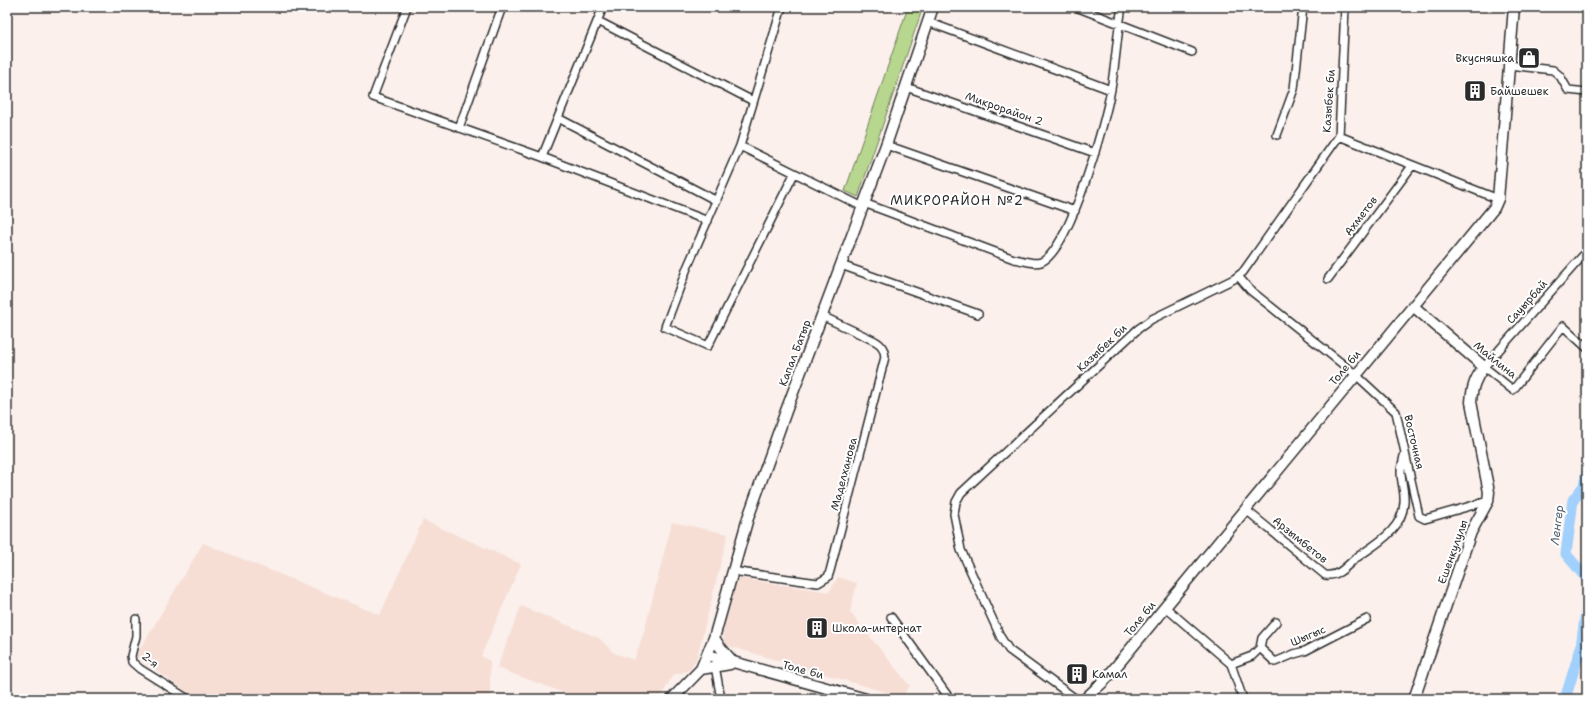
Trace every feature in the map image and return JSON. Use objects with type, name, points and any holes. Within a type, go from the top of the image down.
[{"type":"main road","name":"Капал Батыр","points":[[672,699],[701,669],[708,655],[748,518],[786,411],[886,145],[933,7]]},
{"type":"main road","name":"Толе би","points":[[1085,699],[1106,680],[1355,374],[1494,208],[1498,199],[1514,7]]},
{"type":"main road","name":"Майлина","points":[[1413,306],[1484,367]]},
{"type":"main road","name":"Ешенкулулы","points":[[1414,699],[1471,532],[1488,501],[1490,492],[1471,402],[1472,388],[1478,374],[1484,367]]},
{"type":"main road","points":[[714,638],[734,664]]},
{"type":"main road","name":"Толе би","points":[[708,655],[734,664],[866,699]]},
{"type":"main road","points":[[701,669],[734,664]]},
{"type":"street","points":[[407,7],[373,97],[542,158],[708,221]]},
{"type":"street","points":[[459,128],[502,7]]},
{"type":"street","points":[[542,158],[603,7]]},
{"type":"street","points":[[782,7],[740,146],[687,268],[665,327],[708,346],[794,174]]},
{"type":"street","points":[[1076,7],[1192,52]]},
{"type":"street","points":[[740,146],[794,174],[863,205],[1014,259],[1033,263],[1042,261],[1052,254],[1075,211],[1095,153],[1111,90],[1122,7]]},
{"type":"street","points":[[1277,136],[1294,89],[1303,7]]},
{"type":"street","name":"Казыбек би","points":[[1076,699],[1009,650],[960,550],[954,514],[956,502],[961,494],[1138,330],[1152,319],[1238,276],[1243,272],[1338,136],[1345,7]]},
{"type":"street","points":[[598,21],[753,101]]},
{"type":"street","points":[[928,22],[1111,90]]},
{"type":"street","points":[[1508,65],[1553,70],[1560,76],[1568,90],[1587,92]]},
{"type":"street","name":"Микрорайон 2","points":[[906,87],[1095,153]]},
{"type":"street","points":[[558,118],[717,201]]},
{"type":"street","points":[[1338,136],[1498,199]]},
{"type":"street","points":[[886,145],[1075,211]]},
{"type":"street","name":"Ахметов","points":[[1328,279],[1412,166]]},
{"type":"street","name":"Сауырбай","points":[[1484,367],[1587,252]]},
{"type":"street","points":[[841,265],[978,314]]},
{"type":"street","name":"Восточная","points":[[1238,276],[1250,290],[1355,374],[1396,412],[1419,516],[1425,519],[1488,501]]},
{"type":"street","name":"Маделханова","points":[[732,571],[818,583],[828,577],[885,357],[885,351],[881,345],[875,341],[822,316]]},
{"type":"street","name":"Майлина","points":[[1484,367],[1513,390],[1563,326],[1587,348]]},
{"type":"street","name":"Арзымбетов","points":[[1245,509],[1325,575],[1332,576],[1340,572],[1354,560],[1387,537],[1400,520],[1404,503],[1401,470],[1405,452]]},
{"type":"street","points":[[1165,607],[1231,664],[1243,699]]},
{"type":"street","points":[[891,617],[950,699]]},
{"type":"street","name":"2-я","points":[[136,619],[136,636],[131,656],[132,662],[140,669],[188,699]]},
{"type":"street","name":"Шыгыс","points":[[1260,648],[1275,662],[1305,651],[1367,619]]},
{"type":"street","points":[[1231,664],[1252,656],[1260,648],[1262,638],[1276,622]]},
{"type":"street","points":[[715,666],[721,699]]},
{"type":"shaded area","points":[[423,520],[521,564],[481,656],[490,661],[490,696],[497,699],[197,699],[136,656],[203,543],[380,615]]},
{"type":"shaded area","points":[[672,522],[728,534],[697,657],[690,670],[673,675],[661,697],[658,699],[580,699],[497,668],[521,606],[599,638],[614,653],[634,660],[644,632]]},
{"type":"shaded area","points":[[838,577],[857,583],[850,612],[910,686],[902,697],[725,645],[723,631],[738,578],[829,592]]},
{"type":"green space","points":[[908,7],[923,7],[858,197],[845,191]]},
{"type":"waterway","name":"Ленгер","points":[[1587,471],[1584,486],[1573,500],[1566,554],[1587,579]]},
{"type":"waterway","name":"Ленгер","points":[[1565,699],[1581,647],[1587,605]]},
{"type":"place","name":"Вкусняшка","points":[[1529,58]]},
{"type":"place","name":"Байшешек","points":[[1475,91]]},
{"type":"place","name":"Школа-интернат","points":[[817,628]]},
{"type":"place","name":"Камал","points":[[1077,674]]},
{"type":"district","name":"МИКРОРАЙОН №2","points":[[957,200]]}]
